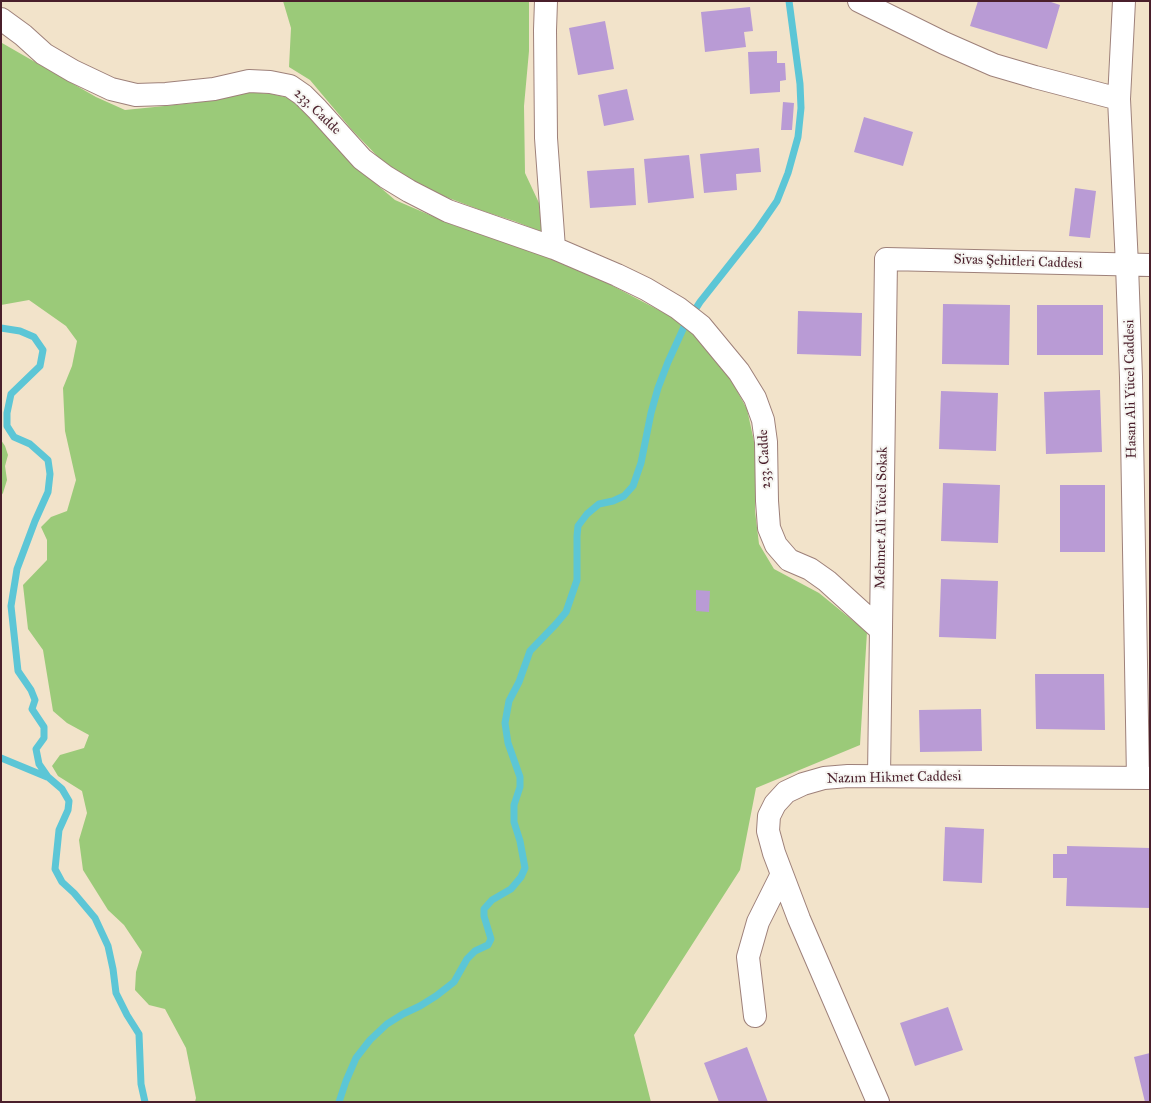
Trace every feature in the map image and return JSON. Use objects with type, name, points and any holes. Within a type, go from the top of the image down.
[{"type":"street","points":[[546,1],[546,138],[554,248]]},
{"type":"street","points":[[859,1],[944,43],[994,65],[1119,99]]},
{"type":"street","name":"Hasan Ali Yücel Caddesi","points":[[1124,1],[1119,99],[1131,377],[1142,525],[1144,778]]},
{"type":"street","name":"233. Cadde","points":[[1,19],[23,35],[44,54],[73,71],[111,89],[136,95],[166,94],[214,89],[249,81],[270,82],[290,86],[303,95],[317,109],[362,159],[386,177],[409,191],[448,211],[554,248],[646,289],[678,308],[701,326],[739,372],[755,398],[763,420],[766,442],[767,501],[770,528],[776,545],[790,560],[810,569],[827,581],[881,630]]},
{"type":"street","name":"Sivas Şehitleri Caddesi","points":[[886,259],[1150,265]]},
{"type":"street","name":"Mehmet Ali Yücel Sokak","points":[[879,776],[886,259]]},
{"type":"street","name":"Nazım Hikmet Caddesi","points":[[878,1102],[799,919],[782,874],[768,831],[769,816],[775,804],[786,792],[803,784],[824,778],[848,776],[1144,778]]},
{"type":"street","points":[[755,1016],[748,957],[758,922],[782,874]]},
{"type":"green space","points":[[283,1],[529,1],[529,51],[524,106],[525,173],[539,203],[542,232],[425,189],[382,161],[352,130],[310,80],[289,67],[291,28]]},
{"type":"green space","points":[[2,43],[96,97],[125,110],[194,103],[248,92],[272,94],[289,98],[309,112],[361,171],[395,200],[453,225],[544,254],[592,275],[670,316],[699,337],[724,367],[747,409],[755,446],[755,511],[759,544],[774,569],[819,593],[867,632],[860,745],[756,788],[740,870],[634,1035],[651,1102],[195,1102],[196,1098],[186,1048],[165,1009],[149,1005],[135,990],[136,972],[142,952],[124,925],[108,910],[83,870],[79,840],[87,813],[82,791],[58,776],[52,766],[60,755],[84,748],[89,735],[67,723],[53,711],[43,650],[28,629],[23,585],[47,560],[47,540],[41,527],[51,517],[67,511],[76,480],[65,431],[63,388],[72,366],[77,341],[66,326],[29,300],[1,305]]},
{"type":"green space","points":[[1,440],[8,455],[5,466],[7,480],[1,496]]},
{"type":"building","points":[[978,1],[1048,1],[1060,5],[1047,49],[970,26]]},
{"type":"building","points":[[750,7],[753,31],[744,32],[746,47],[705,52],[701,12]]},
{"type":"building","points":[[605,21],[614,69],[578,75],[569,28]]},
{"type":"building","points":[[777,51],[777,63],[785,63],[786,80],[780,81],[780,92],[750,94],[748,52]]},
{"type":"building","points":[[627,89],[634,120],[604,126],[598,95]]},
{"type":"building","points":[[783,102],[794,103],[792,130],[781,130]]},
{"type":"building","points":[[864,117],[913,132],[903,166],[854,152]]},
{"type":"building","points":[[759,148],[761,172],[736,174],[737,190],[704,193],[700,154]]},
{"type":"building","points":[[689,155],[694,198],[648,203],[644,159]]},
{"type":"building","points":[[634,168],[636,205],[590,208],[587,171]]},
{"type":"building","points":[[1075,188],[1096,191],[1090,238],[1069,236]]},
{"type":"building","points":[[943,304],[1010,305],[1009,365],[942,364]]},
{"type":"building","points":[[1037,305],[1103,305],[1103,355],[1037,355]]},
{"type":"building","points":[[798,311],[862,313],[861,356],[797,354]]},
{"type":"building","points":[[1100,390],[1102,452],[1046,454],[1044,392]]},
{"type":"building","points":[[941,391],[998,393],[996,451],[939,449]]},
{"type":"building","points":[[943,483],[1000,485],[998,543],[941,541]]},
{"type":"building","points":[[1060,485],[1105,485],[1105,552],[1060,552]]},
{"type":"building","points":[[941,579],[998,581],[996,639],[939,637]]},
{"type":"building","points":[[696,590],[710,591],[709,612],[696,611]]},
{"type":"building","points":[[1035,674],[1104,674],[1105,730],[1036,729]]},
{"type":"building","points":[[981,709],[982,751],[920,752],[919,710]]},
{"type":"building","points":[[945,827],[984,829],[982,883],[943,881]]},
{"type":"building","points":[[1067,846],[1150,848],[1150,908],[1066,906],[1067,878],[1053,878],[1053,854],[1067,854]]},
{"type":"building","points":[[948,1007],[963,1050],[915,1066],[900,1023]]},
{"type":"building","points":[[747,1047],[768,1102],[719,1102],[704,1063]]},
{"type":"building","points":[[1150,1053],[1150,1102],[1145,1102],[1134,1057]]},
{"type":"waterway","points":[[339,1102],[356,1058],[370,1040],[387,1024],[436,996],[454,982],[467,959],[475,951],[488,945],[491,939],[484,916],[484,909],[492,900],[511,889],[521,877],[525,868],[520,841],[514,822],[514,805],[520,787],[520,777],[508,743],[505,723],[509,701],[519,682],[530,651],[566,612],[577,580],[578,526],[587,514],[599,504],[613,501],[624,496],[633,486],[641,463],[651,413],[658,388],[684,327],[700,302],[757,230],[777,201],[788,173],[798,137],[801,108],[800,84],[789,1]]},
{"type":"waterway","points":[[1,328],[20,331],[34,337],[43,350],[40,366],[11,394],[7,413],[7,426],[14,437],[30,444],[48,460],[50,474],[48,492],[35,521],[17,569],[11,606],[18,671],[31,690],[35,700],[32,709],[44,727],[44,738],[36,749],[39,764],[48,777],[62,789],[69,801],[68,810],[59,830],[55,869],[62,882],[74,893],[95,918],[108,946],[116,993],[139,1034],[141,1084],[145,1102]]},
{"type":"waterway","points":[[1,758],[47,777]]}]
